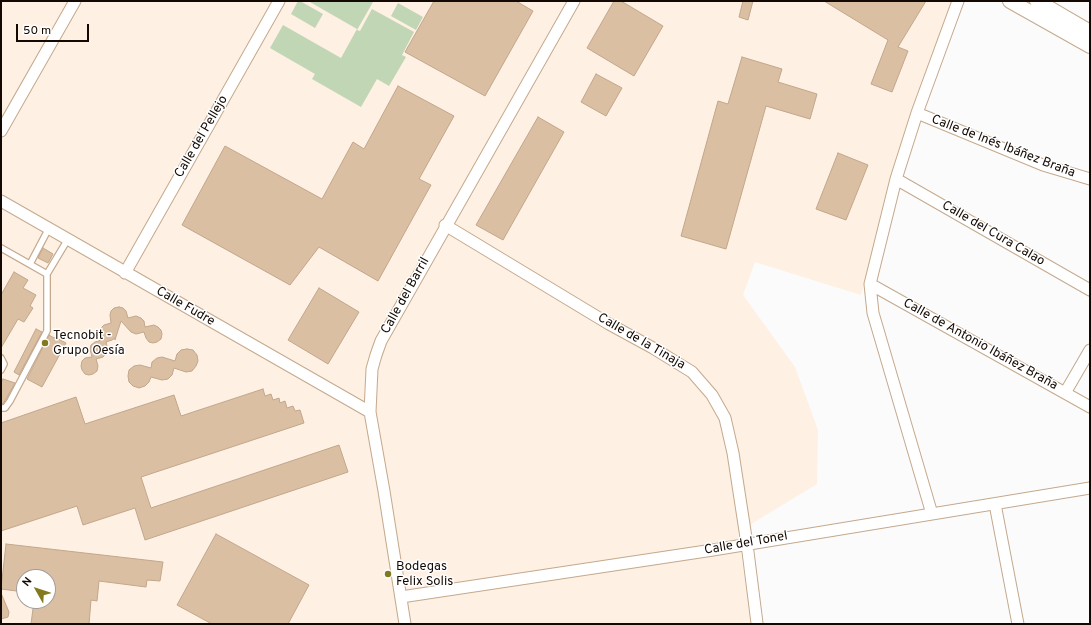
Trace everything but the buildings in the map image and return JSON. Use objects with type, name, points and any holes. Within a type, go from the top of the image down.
[{"type":"street","points":[[1,131],[75,1]]},
{"type":"street","name":"Calle del Pellejo","points":[[125,273],[279,1]]},
{"type":"street","name":"Calle del Barril","points":[[405,624],[370,412],[372,369],[381,341],[574,1]]},
{"type":"street","points":[[932,514],[873,313],[870,284],[896,179],[917,113],[958,1]]},
{"type":"street","points":[[1010,1],[1090,46]]},
{"type":"street","points":[[1037,1],[1090,32]]},
{"type":"street","name":"Calle de Inés Ibáñez Braña","points":[[917,113],[1043,165],[1090,179]]},
{"type":"street","name":"Calle del Cura Calao","points":[[896,179],[1090,290]]},
{"type":"street","name":"Calle Fudre","points":[[1,201],[370,412]]},
{"type":"street","name":"Calle de la Tinaja","points":[[446,226],[692,372],[712,395],[725,418],[733,453],[757,623]]},
{"type":"street","name":"Calle de Antonio Ibáñez Braña","points":[[870,284],[1090,407]]},
{"type":"street","points":[[1065,392],[1090,350]]},
{"type":"street","name":"Calle del Tonel","points":[[401,597],[713,550],[1090,488]]},
{"type":"street","points":[[995,504],[1018,624]]},
{"type":"lane","points":[[30,264],[49,228]]},
{"type":"lane","points":[[1,408],[5,408],[10,400],[47,331],[48,274],[68,239]]},
{"type":"lane","points":[[1,248],[48,274]]},
{"type":"lane","points":[[1,358],[4,364],[1,370]]},
{"type":"shaded area","points":[[1,1],[958,1],[917,113],[861,295],[755,262],[743,295],[795,367],[818,430],[817,484],[738,532],[752,624],[1,624]]},
{"type":"green space","points":[[298,1],[323,14],[315,28],[291,14]]},
{"type":"green space","points":[[310,1],[371,1],[373,2],[357,30],[360,31],[372,9],[414,32],[402,55],[406,57],[389,86],[377,79],[361,107],[312,79],[315,74],[270,48],[283,25],[341,58],[357,29]]},
{"type":"green space","points":[[398,3],[423,17],[416,30],[391,16]]},
{"type":"place","name":"Tecnobit - Grupo Oesía","points":[[45,343]]},
{"type":"place","name":"Bodegas Felix Solis","points":[[388,574]]}]
